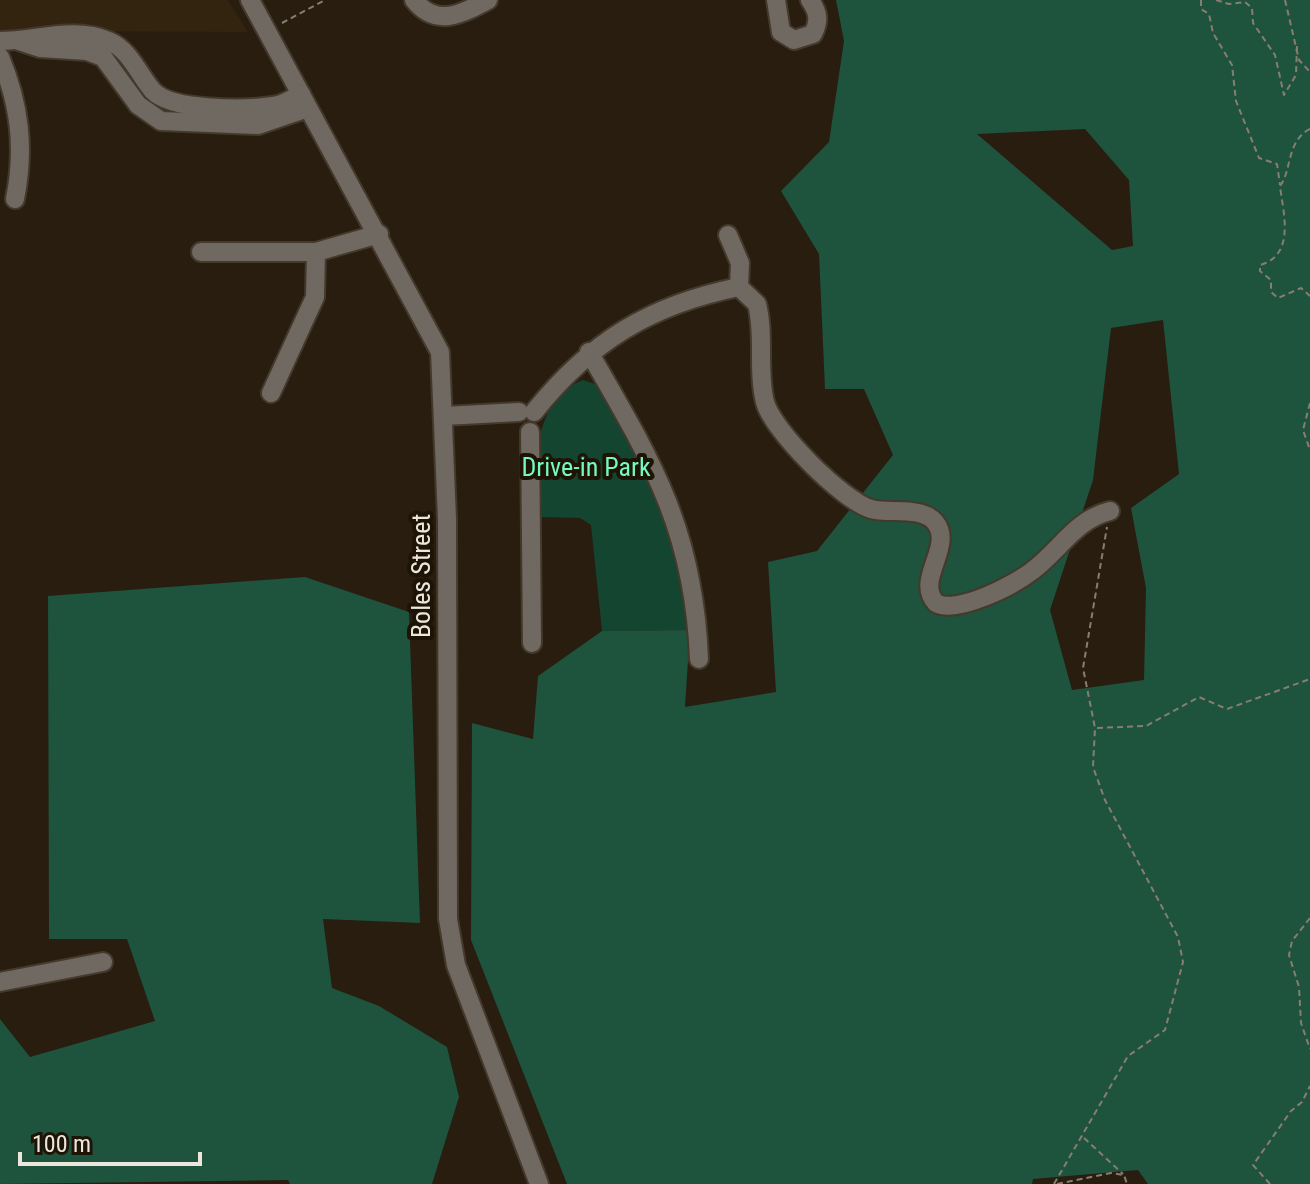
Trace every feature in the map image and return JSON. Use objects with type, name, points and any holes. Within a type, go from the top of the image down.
[{"type":"street","name":"Boles Street","points":[[250,0],[440,352],[444,422],[448,919],[456,965],[539,1184]]},
{"type":"street","points":[[414,0],[437,17],[456,17],[488,0]]},
{"type":"street","points":[[776,0],[781,32],[794,40],[813,34],[818,25],[819,16],[810,0]]},
{"type":"street","points":[[9,41],[41,35],[87,35],[106,40],[119,46],[154,91],[176,103],[272,106],[304,101]]},
{"type":"street","points":[[0,57],[20,128],[23,161],[15,199]]},
{"type":"street","points":[[201,252],[316,252],[379,234]]},
{"type":"street","points":[[728,235],[740,263],[739,287],[757,304],[765,402],[776,424],[848,498],[872,510],[919,514],[936,523],[941,534],[940,547],[929,589],[932,600],[940,606],[962,605],[1030,573],[1084,521],[1110,511]]},
{"type":"street","points":[[271,393],[315,297],[316,252]]},
{"type":"street","points":[[532,643],[525,420],[589,352],[613,335],[681,301],[739,287]]},
{"type":"street","points":[[589,352],[646,453],[677,523],[692,574],[699,659]]},
{"type":"street","points":[[444,422],[525,420]]},
{"type":"street","points":[[0,982],[103,962]]},
{"type":"path","points":[[267,31],[325,0]]},
{"type":"path","points":[[1201,0],[1201,9],[1209,14],[1213,33],[1232,65],[1236,101],[1241,107],[1248,138],[1259,158],[1277,164],[1287,225],[1284,238],[1272,259],[1260,265],[1260,271],[1271,280],[1271,292],[1278,298],[1301,288],[1310,296]]},
{"type":"path","points":[[1216,0],[1229,4],[1245,2],[1252,8],[1257,30],[1275,55],[1284,95],[1296,75],[1297,46]]},
{"type":"path","points":[[1285,0],[1299,60],[1310,72]]},
{"type":"path","points":[[1280,186],[1298,138],[1310,129]]},
{"type":"path","points":[[1310,403],[1303,430],[1310,450]]},
{"type":"path","points":[[1056,1184],[1128,1056],[1165,1030],[1183,962],[1178,937],[1129,847],[1093,767],[1095,728],[1083,668],[1110,511]]},
{"type":"path","points":[[1095,728],[1146,726],[1199,697],[1227,709],[1310,679]]},
{"type":"path","points":[[1310,918],[1292,941],[1289,955],[1299,987],[1301,1023],[1310,1049]]},
{"type":"path","points":[[1270,1184],[1253,1165],[1291,1111],[1302,1102],[1310,1086]]},
{"type":"path","points":[[1083,1137],[1124,1175],[1127,1184]]},
{"type":"path","points":[[1056,1184],[1111,1173],[1124,1175]]},
{"type":"shaded area","points":[[0,0],[228,0],[248,32],[0,31]]},
{"type":"green space","points":[[836,0],[1310,0],[1310,1184],[1148,1184],[1138,1170],[1033,1179],[1032,1184],[567,1184],[471,940],[472,723],[533,739],[538,676],[602,631],[690,630],[685,707],[776,692],[768,562],[817,551],[893,455],[864,389],[825,389],[819,254],[781,191],[829,142],[844,41]],"holes":[[[1085,129],[1129,180],[1133,246],[1112,250],[977,134]],[[1163,320],[1179,474],[1131,508],[1146,588],[1144,680],[1072,690],[1050,610],[1093,480],[1111,328]]]},
{"type":"green space","name":"Drive-in Park","points":[[583,380],[595,384],[659,500],[678,549],[690,630],[602,631],[591,525],[580,518],[536,517],[537,459],[545,420],[553,404],[566,390]]},
{"type":"green space","points":[[305,577],[409,612],[420,923],[323,919],[332,988],[379,1006],[447,1047],[459,1097],[432,1184],[290,1184],[288,1180],[0,1184],[0,1019],[30,1057],[155,1021],[127,939],[49,939],[48,596]]}]
